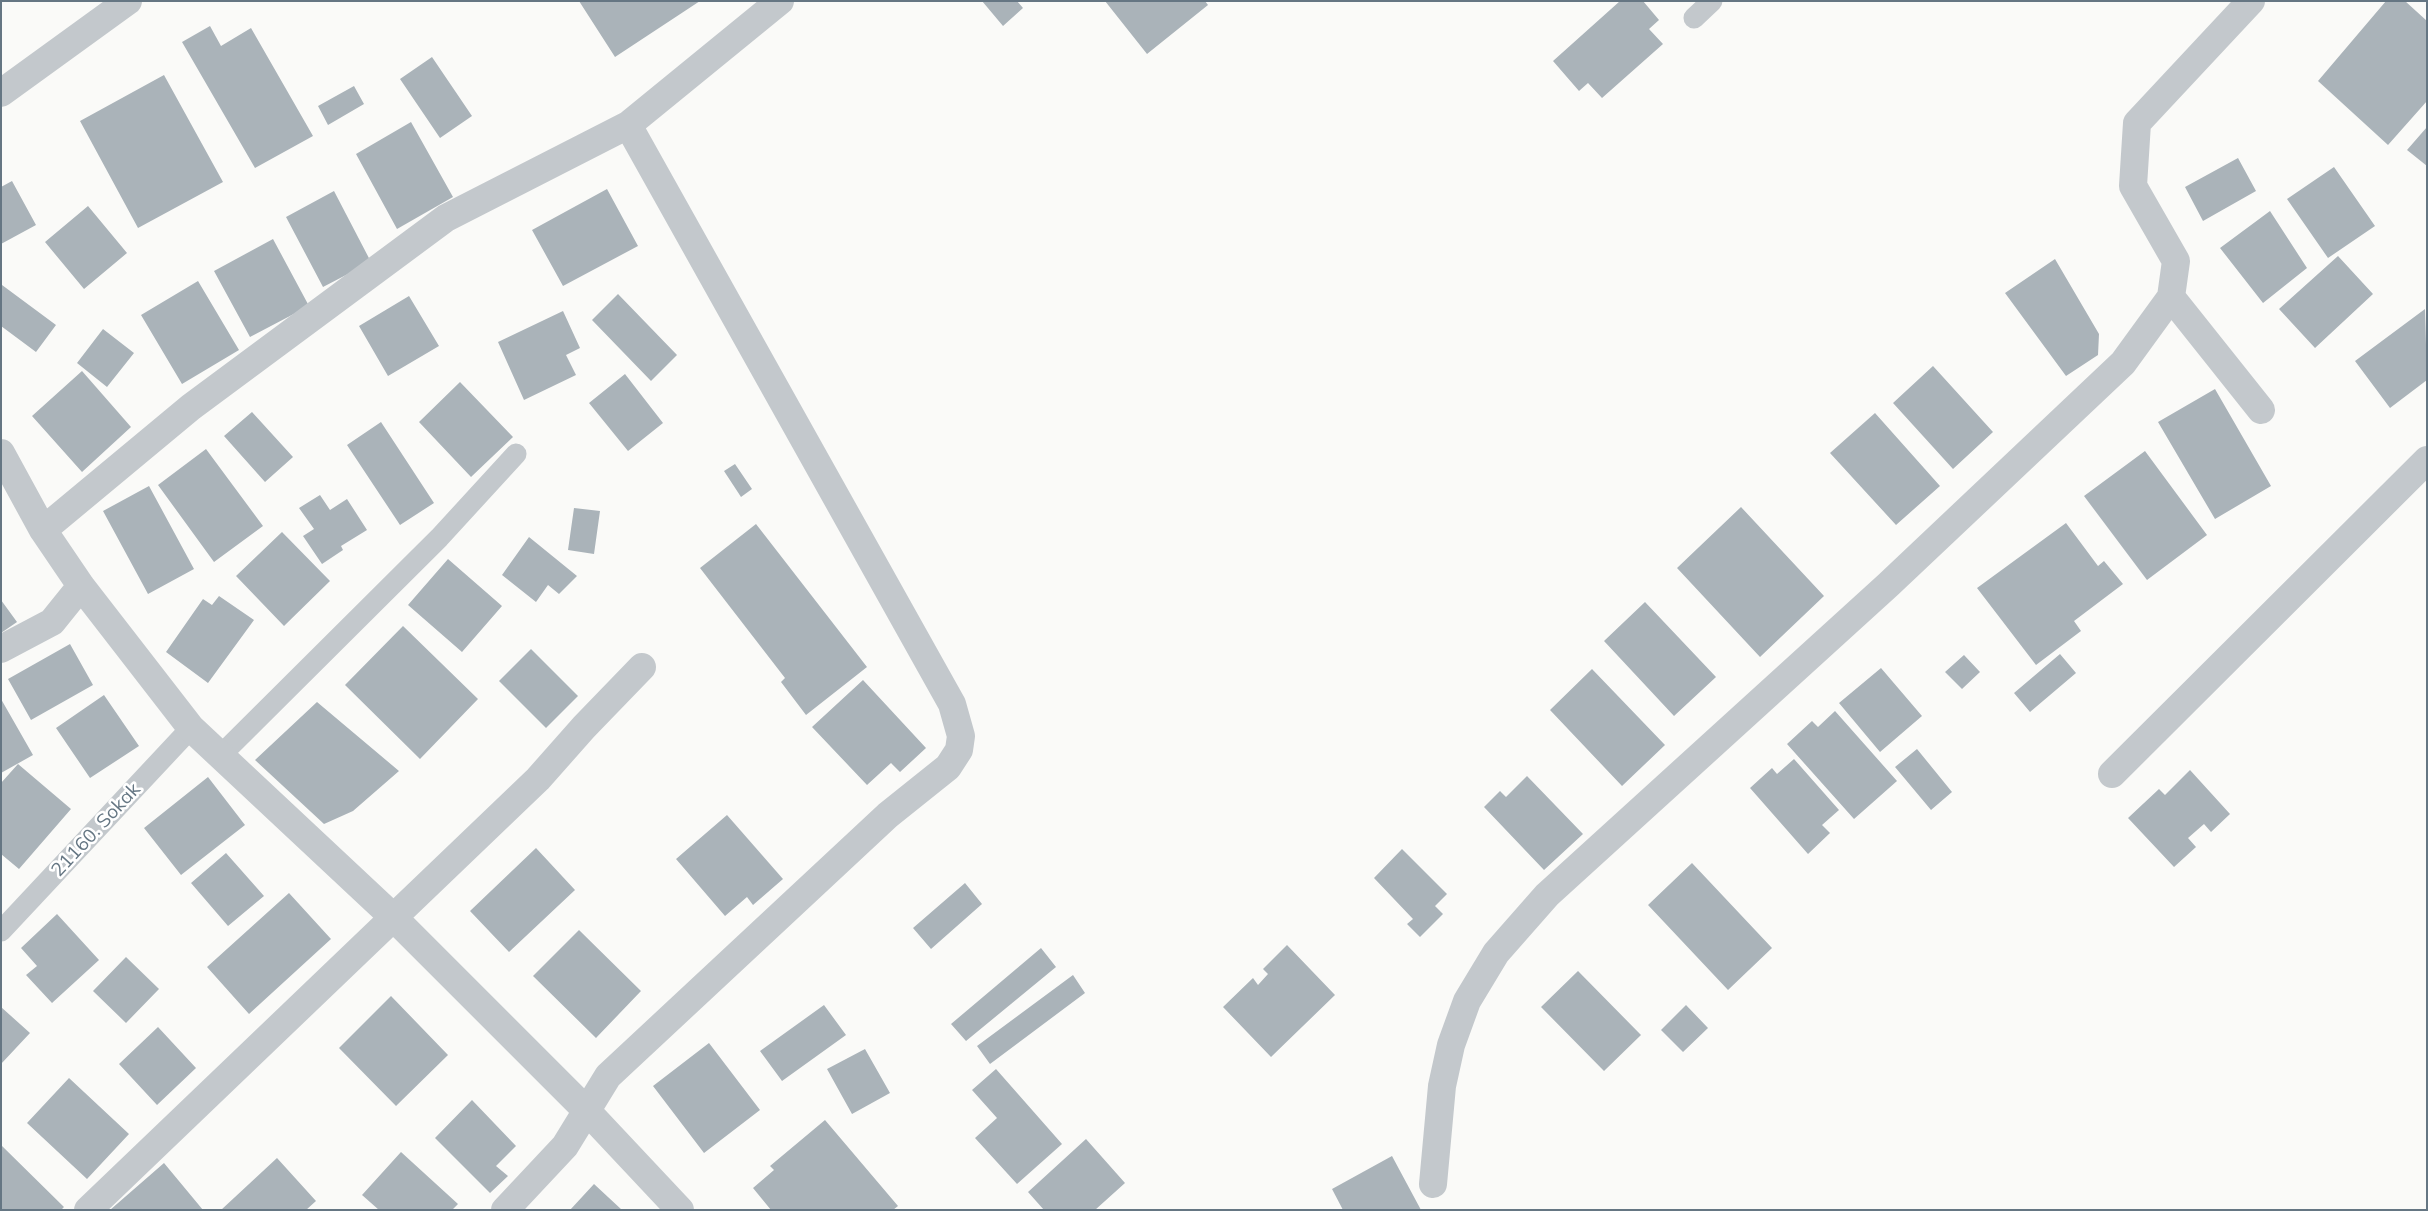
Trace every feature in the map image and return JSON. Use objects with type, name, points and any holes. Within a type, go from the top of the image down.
[{"type":"street","points":[[1,93],[128,1]]},
{"type":"street","points":[[43,530],[191,407],[446,218],[628,125],[780,1]]},
{"type":"street","points":[[1433,1184],[1442,1086],[1451,1046],[1467,1001],[1496,953],[1547,895],[1888,585],[2123,363],[2171,297],[2176,261],[2133,186],[2137,123],[2251,1]]},
{"type":"street","points":[[505,1210],[565,1146],[608,1076],[888,815],[948,767],[959,750],[961,736],[952,704],[628,125]]},
{"type":"street","points":[[2171,297],[2261,410]]},
{"type":"street","points":[[1,453],[43,530],[81,586],[191,728],[393,918],[587,1111],[680,1210]]},
{"type":"street","points":[[2112,774],[2427,460]]},
{"type":"street","points":[[1,648],[52,622],[81,586]]},
{"type":"street","points":[[88,1210],[538,779],[584,727],[642,667]]},
{"type":"lane","points":[[1694,18],[1712,1]]},
{"type":"lane","points":[[221,755],[439,538],[516,454]]},
{"type":"lane","name":"21160. Sokak","points":[[1,931],[191,728]]},
{"type":"building","points":[[579,1],[700,1],[615,57]]},
{"type":"building","points":[[982,1],[1017,1],[1023,8],[1003,26]]},
{"type":"building","points":[[1105,1],[1205,1],[1208,5],[1147,54]]},
{"type":"building","points":[[1620,1],[1643,1],[1659,20],[1649,29],[1663,44],[1602,98],[1588,83],[1579,91],[1553,61]]},
{"type":"building","points":[[2386,1],[2405,1],[2427,21],[2427,101],[2388,145],[2318,81]]},
{"type":"building","points":[[210,26],[221,46],[251,28],[313,136],[255,168],[182,42]]},
{"type":"building","points":[[432,57],[472,116],[440,138],[400,79]]},
{"type":"building","points":[[164,75],[223,182],[138,228],[80,121]]},
{"type":"building","points":[[354,86],[364,104],[328,125],[318,106]]},
{"type":"building","points":[[411,122],[453,197],[397,229],[356,154]]},
{"type":"building","points":[[2427,127],[2427,166],[2407,150]]},
{"type":"building","points":[[2238,158],[2256,191],[2203,221],[2185,187]]},
{"type":"building","points":[[2334,167],[2375,226],[2328,258],[2287,199]]},
{"type":"building","points":[[12,181],[36,225],[1,244],[1,187]]},
{"type":"building","points":[[607,189],[638,246],[563,286],[532,230]]},
{"type":"building","points":[[334,191],[371,262],[323,287],[286,217]]},
{"type":"building","points":[[88,206],[127,253],[84,289],[45,242]]},
{"type":"building","points":[[2270,211],[2307,268],[2263,303],[2220,248]]},
{"type":"building","points":[[273,239],[309,306],[250,337],[214,271]]},
{"type":"building","points":[[2338,256],[2373,294],[2315,348],[2279,309]]},
{"type":"building","points":[[2055,259],[2099,334],[2098,355],[2066,376],[2005,293]]},
{"type":"building","points":[[198,281],[239,350],[182,384],[141,315]]},
{"type":"building","points":[[2,285],[56,325],[36,352],[1,326]]},
{"type":"building","points":[[618,294],[677,355],[651,381],[592,320]]},
{"type":"building","points":[[409,296],[439,346],[388,376],[359,326]]},
{"type":"building","points":[[2425,309],[2427,380],[2390,408],[2355,361]]},
{"type":"building","points":[[563,311],[580,348],[566,355],[576,375],[524,400],[498,342]]},
{"type":"building","points":[[103,329],[134,353],[107,387],[77,363]]},
{"type":"building","points":[[1933,366],[1993,432],[1953,469],[1893,403]]},
{"type":"building","points":[[82,371],[131,427],[82,472],[32,416]]},
{"type":"building","points":[[625,374],[663,423],[628,451],[589,403]]},
{"type":"building","points":[[460,382],[513,437],[471,477],[419,422]]},
{"type":"building","points":[[2215,389],[2271,486],[2215,519],[2158,422]]},
{"type":"building","points":[[252,412],[293,457],[265,482],[224,436]]},
{"type":"building","points":[[1875,413],[1940,486],[1896,525],[1830,453]]},
{"type":"building","points":[[381,422],[434,503],[400,525],[347,445]]},
{"type":"building","points":[[206,449],[263,526],[214,562],[158,485]]},
{"type":"building","points":[[2145,451],[2207,535],[2147,580],[2084,496]]},
{"type":"building","points":[[735,464],[752,489],[741,497],[724,471]]},
{"type":"building","points":[[149,486],[194,569],[148,594],[103,511]]},
{"type":"building","points":[[320,495],[330,510],[347,499],[367,530],[341,546],[343,550],[322,564],[303,536],[314,529],[299,508]]},
{"type":"building","points":[[1741,507],[1824,596],[1760,657],[1677,568]]},
{"type":"building","points":[[574,508],[600,511],[594,554],[568,550]]},
{"type":"building","points":[[2066,523],[2098,566],[2104,561],[2123,584],[2074,621],[2081,631],[2036,665],[1977,588]]},
{"type":"building","points":[[756,524],[867,667],[806,715],[781,682],[785,678],[700,568]]},
{"type":"building","points":[[282,532],[330,581],[284,626],[236,576]]},
{"type":"building","points":[[529,537],[577,576],[559,594],[548,585],[536,602],[502,575]]},
{"type":"building","points":[[448,559],[502,606],[462,652],[408,605]]},
{"type":"building","points":[[219,596],[254,620],[208,683],[166,652],[203,599],[212,605]]},
{"type":"building","points":[[1,600],[17,622],[1,633]]},
{"type":"building","points":[[1645,602],[1716,677],[1674,716],[1604,641]]},
{"type":"building","points":[[403,626],[478,699],[420,759],[345,685]]},
{"type":"building","points":[[70,644],[93,685],[31,720],[8,679]]},
{"type":"building","points":[[531,649],[578,696],[546,728],[499,681]]},
{"type":"building","points":[[2060,654],[2076,673],[2030,712],[2014,693]]},
{"type":"building","points":[[1964,655],[1980,672],[1962,689],[1945,672]]},
{"type":"building","points":[[1881,668],[1922,716],[1880,752],[1839,703]]},
{"type":"building","points":[[1592,669],[1665,745],[1622,786],[1550,710]]},
{"type":"building","points":[[863,680],[926,748],[900,772],[891,763],[867,785],[812,727]]},
{"type":"building","points":[[104,695],[139,746],[90,778],[56,728]]},
{"type":"building","points":[[1,699],[33,755],[1,773]]},
{"type":"building","points":[[317,702],[399,771],[353,811],[324,824],[255,760]]},
{"type":"building","points":[[1835,711],[1897,781],[1854,819],[1787,744],[1812,721],[1818,727]]},
{"type":"building","points":[[1917,749],[1952,792],[1931,810],[1895,767]]},
{"type":"building","points":[[1794,759],[1839,810],[1822,825],[1830,833],[1808,854],[1750,788],[1772,768],[1777,774]]},
{"type":"building","points":[[18,764],[71,809],[19,869],[1,854],[1,783]]},
{"type":"building","points":[[2190,770],[2230,814],[2211,832],[2204,824],[2188,838],[2196,847],[2174,867],[2128,818],[2159,789],[2165,795]]},
{"type":"building","points":[[1527,776],[1583,834],[1544,870],[1484,807],[1500,791],[1506,797]]},
{"type":"building","points":[[208,777],[245,825],[181,875],[144,828]]},
{"type":"building","points":[[727,815],[783,879],[753,905],[747,897],[725,916],[676,859]]},
{"type":"building","points":[[536,848],[575,890],[509,952],[470,911]]},
{"type":"building","points":[[1402,849],[1447,894],[1435,906],[1443,914],[1420,937],[1407,924],[1413,919],[1374,878]]},
{"type":"building","points":[[226,853],[264,896],[228,926],[191,883]]},
{"type":"building","points":[[1692,863],[1772,948],[1728,990],[1648,905]]},
{"type":"building","points":[[965,883],[982,904],[931,949],[913,928]]},
{"type":"building","points":[[289,893],[331,939],[249,1014],[207,967]]},
{"type":"building","points":[[57,914],[99,960],[52,1003],[26,975],[37,966],[21,948]]},
{"type":"building","points":[[579,930],[641,991],[596,1038],[533,976]]},
{"type":"building","points":[[1287,945],[1335,995],[1271,1057],[1223,1007],[1253,978],[1258,985],[1268,974],[1263,969]]},
{"type":"building","points":[[1041,948],[1056,967],[966,1041],[951,1024]]},
{"type":"building","points":[[126,957],[159,989],[126,1023],[93,991]]},
{"type":"building","points":[[1578,971],[1641,1035],[1604,1071],[1541,1007]]},
{"type":"building","points":[[1073,975],[1085,993],[990,1064],[977,1046]]},
{"type":"building","points":[[391,996],[448,1055],[396,1106],[339,1048]]},
{"type":"building","points":[[824,1005],[846,1035],[782,1081],[760,1051]]},
{"type":"building","points":[[1686,1005],[1708,1028],[1683,1052],[1661,1030]]},
{"type":"building","points":[[1,1007],[30,1033],[1,1064]]},
{"type":"building","points":[[158,1027],[196,1068],[157,1105],[119,1064]]},
{"type":"building","points":[[709,1043],[760,1110],[704,1153],[653,1086]]},
{"type":"building","points":[[865,1049],[890,1093],[852,1114],[827,1069]]},
{"type":"building","points":[[996,1069],[1062,1144],[1017,1184],[975,1138],[997,1118],[972,1090]]},
{"type":"building","points":[[69,1078],[129,1134],[87,1179],[27,1123]]},
{"type":"building","points":[[472,1100],[516,1146],[496,1166],[508,1176],[490,1193],[435,1138]]},
{"type":"building","points":[[825,1120],[898,1206],[893,1210],[771,1210],[753,1188],[774,1170],[770,1166]]},
{"type":"building","points":[[1086,1139],[1125,1183],[1095,1210],[1044,1210],[1028,1192]]},
{"type":"building","points":[[1,1145],[64,1207],[61,1210],[1,1210]]},
{"type":"building","points":[[401,1152],[458,1204],[452,1210],[379,1210],[362,1195]]},
{"type":"building","points":[[1392,1156],[1421,1210],[1343,1210],[1332,1189]]},
{"type":"building","points":[[277,1158],[316,1201],[306,1210],[221,1210]]},
{"type":"building","points":[[164,1163],[203,1210],[110,1210]]},
{"type":"building","points":[[594,1184],[622,1210],[570,1210]]}]
